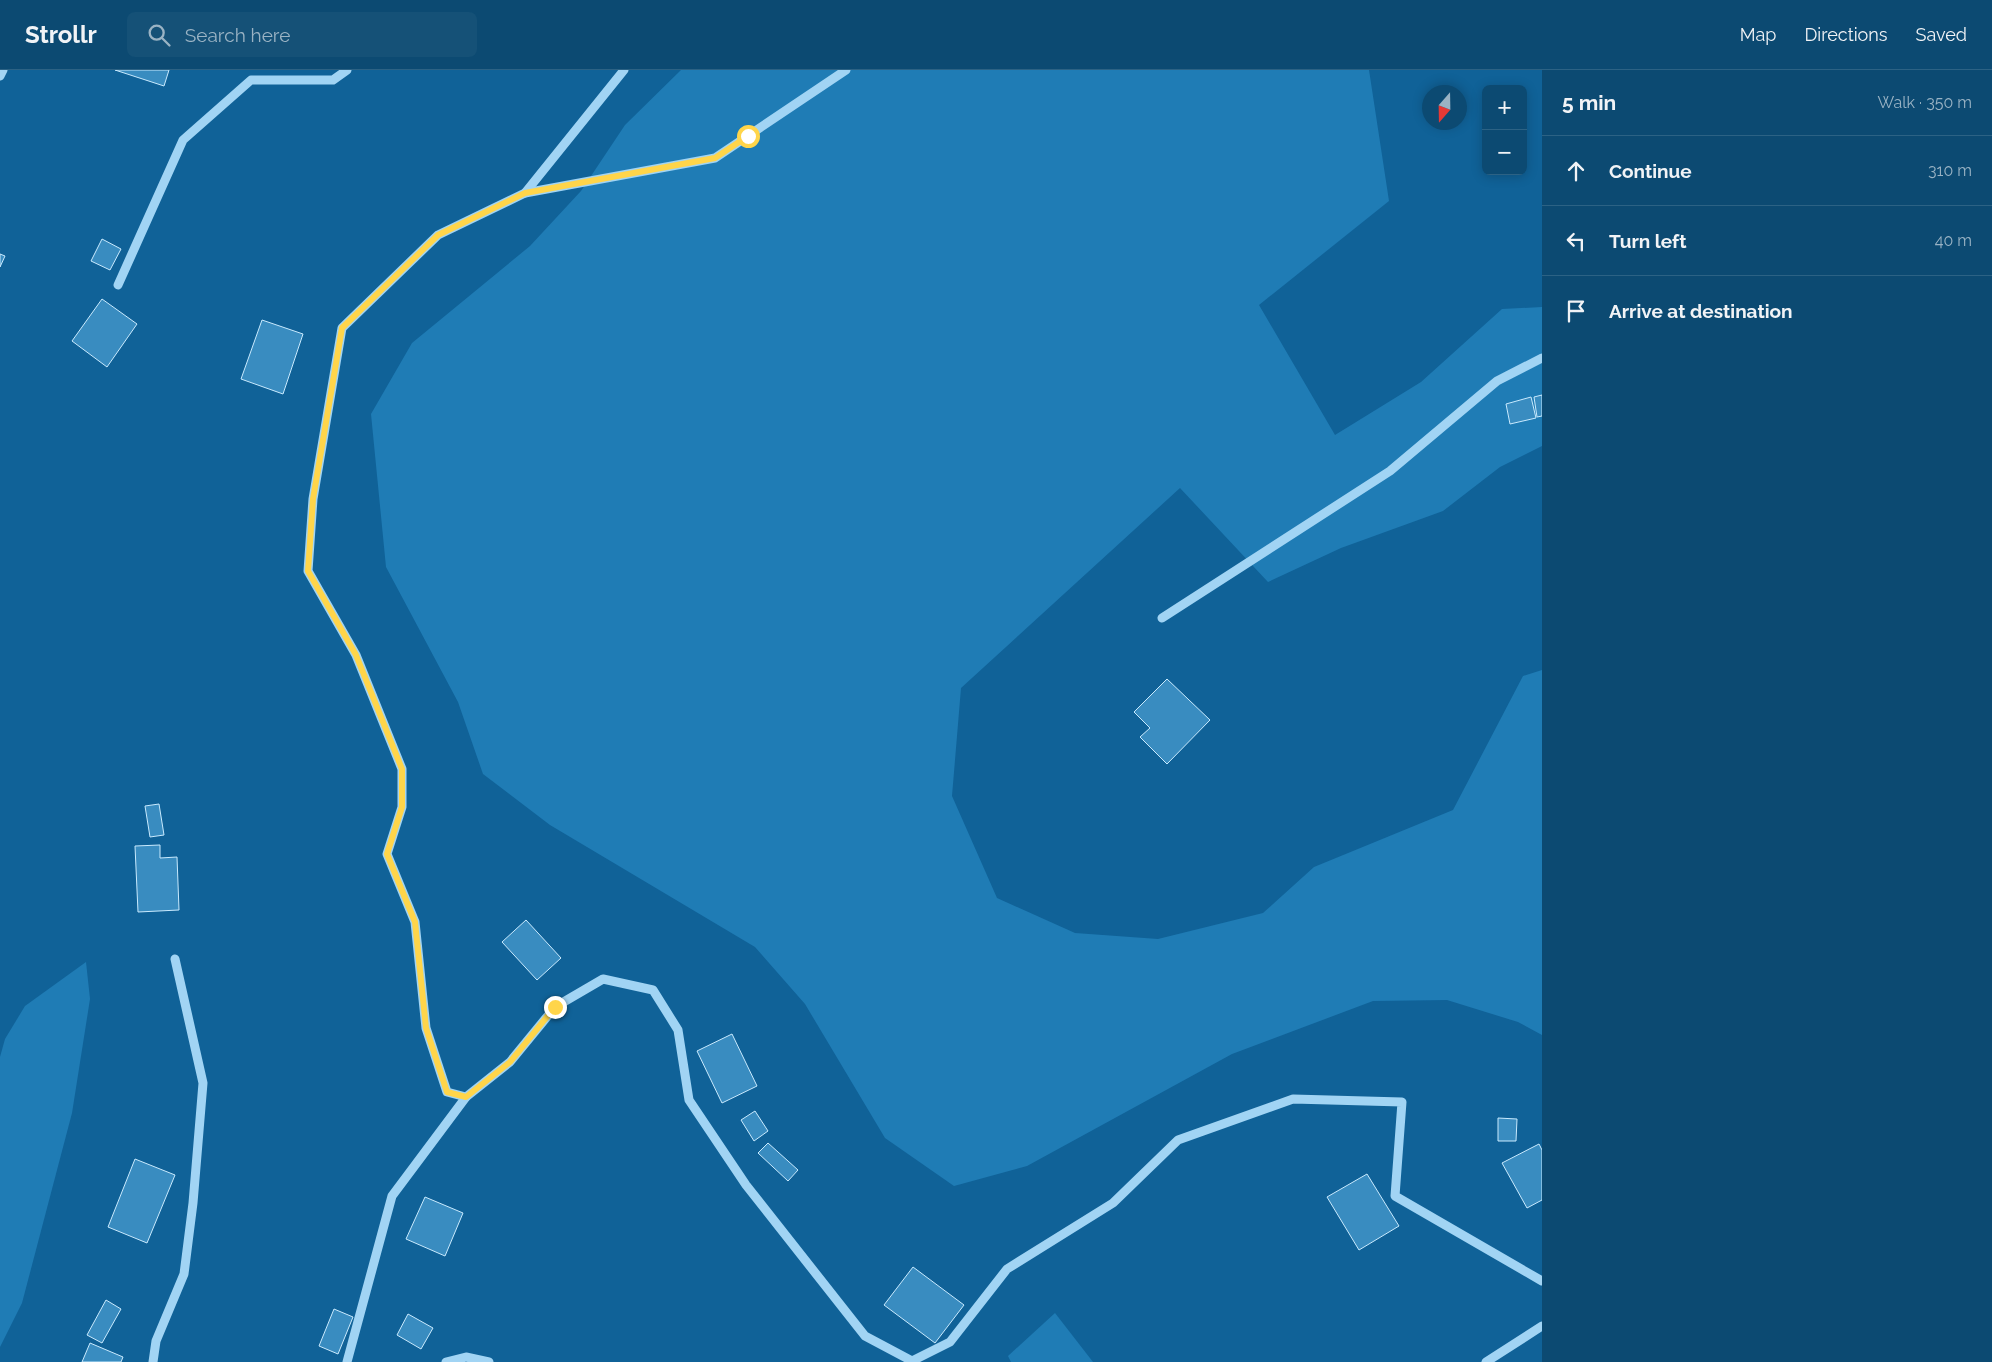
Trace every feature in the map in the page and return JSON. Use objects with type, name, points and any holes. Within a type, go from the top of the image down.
[{"type":"street","points":[[0,76],[3,70]]},
{"type":"street","points":[[118,285],[183,140],[251,80],[333,80],[347,70]]},
{"type":"street","points":[[525,193],[624,70]]},
{"type":"street","points":[[466,1097],[447,1092],[426,1028],[415,922],[387,854],[402,807],[402,769],[356,655],[308,571],[313,499],[342,328],[438,235],[525,193],[715,158],[846,70]]},
{"type":"street","points":[[1162,618],[1390,471],[1497,381],[1542,358]]},
{"type":"street","points":[[153,1362],[156,1341],[184,1274],[193,1203],[203,1083],[175,959]]},
{"type":"street","points":[[347,1362],[392,1196],[466,1097],[510,1062],[555,1007],[603,979],[653,990],[678,1030],[689,1100],[746,1184],[865,1336],[912,1361],[950,1342],[1007,1269],[1113,1202],[1178,1140],[1293,1099],[1402,1102],[1395,1196],[1542,1281]]},
{"type":"street","points":[[1486,1362],[1542,1326]]},
{"type":"street","points":[[446,1362],[466,1356],[483,1361]]},
{"type":"shaded area","points":[[681,70],[1369,70],[1389,201],[1259,305],[1335,435],[1421,382],[1502,309],[1542,307],[1542,446],[1500,467],[1443,511],[1341,548],[1268,582],[1180,488],[961,688],[952,796],[997,898],[1075,933],[1158,939],[1263,913],[1314,867],[1453,810],[1523,676],[1542,670],[1542,1035],[1518,1022],[1447,1000],[1373,1001],[1232,1054],[1027,1166],[954,1186],[885,1138],[805,1004],[755,947],[550,825],[483,774],[458,702],[386,567],[371,414],[412,343],[530,246],[581,191],[625,125]]},
{"type":"shaded area","points":[[86,962],[90,999],[72,1113],[22,1303],[0,1347],[0,1057],[5,1039],[25,1006]]},
{"type":"shaded area","points":[[1055,1313],[1093,1362],[1011,1362],[1008,1356]]},
{"type":"building","points":[[115,70],[169,70],[164,86]]},
{"type":"building","points":[[102,239],[121,249],[110,270],[91,261]]},
{"type":"building","points":[[0,254],[5,256],[0,267]]},
{"type":"building","points":[[102,299],[137,324],[107,367],[72,341]]},
{"type":"building","points":[[262,320],[303,334],[283,394],[241,379]]},
{"type":"building","points":[[1542,395],[1542,416],[1537,417],[1534,397]]},
{"type":"building","points":[[1531,397],[1536,418],[1510,424],[1506,404]]},
{"type":"building","points":[[1167,679],[1210,720],[1167,764],[1140,737],[1150,728],[1134,712]]},
{"type":"building","points":[[159,804],[164,835],[150,837],[145,806]]},
{"type":"building","points":[[160,845],[160,858],[177,857],[179,910],[138,912],[135,846]]},
{"type":"building","points":[[526,920],[561,958],[537,980],[502,942]]},
{"type":"building","points":[[732,1034],[757,1086],[722,1103],[697,1051]]},
{"type":"building","points":[[755,1111],[768,1131],[754,1141],[741,1120]]},
{"type":"building","points":[[1498,1118],[1517,1119],[1516,1141],[1498,1141]]},
{"type":"building","points":[[768,1143],[798,1170],[788,1181],[758,1153]]},
{"type":"building","points":[[1539,1144],[1542,1150],[1542,1200],[1527,1208],[1502,1163]]},
{"type":"building","points":[[135,1159],[175,1175],[147,1243],[108,1227]]},
{"type":"building","points":[[1367,1174],[1399,1226],[1359,1250],[1327,1197]]},
{"type":"building","points":[[425,1197],[463,1213],[445,1256],[406,1239]]},
{"type":"building","points":[[913,1267],[964,1305],[935,1343],[884,1305]]},
{"type":"building","points":[[106,1300],[121,1309],[102,1343],[87,1335]]},
{"type":"building","points":[[334,1309],[353,1317],[338,1354],[319,1346]]},
{"type":"building","points":[[408,1314],[433,1328],[421,1349],[397,1335]]},
{"type":"building","points":[[90,1343],[123,1357],[121,1362],[82,1362]]},
{"type":"route","points":[[555,1007],[510,1062],[480,1086],[466,1097],[447,1092],[426,1028],[415,922],[387,854],[402,807],[402,769],[356,655],[308,571],[313,499],[342,328],[438,235],[525,193],[715,158],[748,136]]}]
